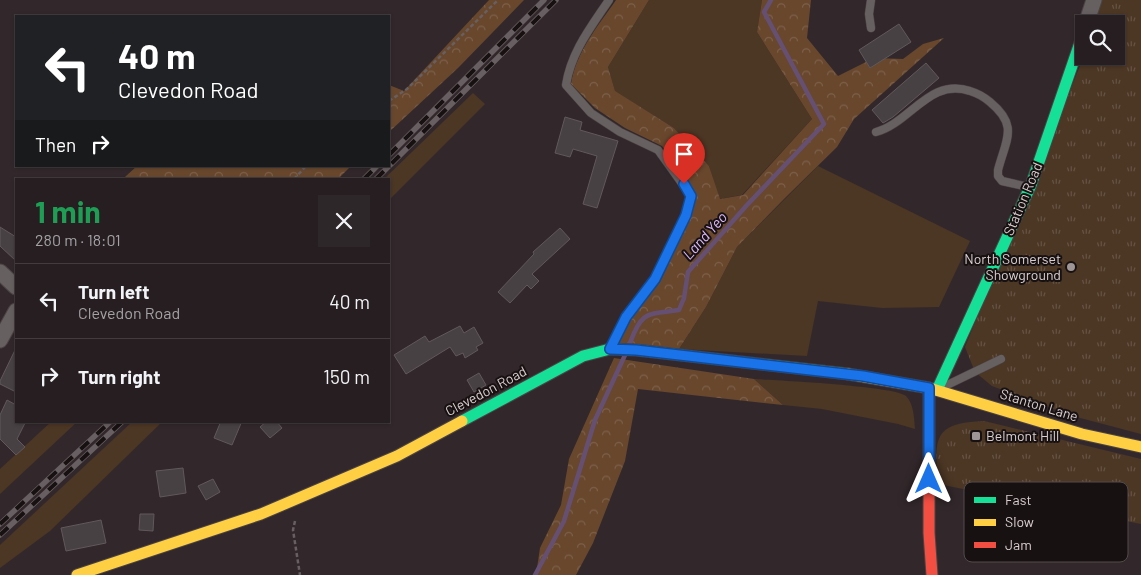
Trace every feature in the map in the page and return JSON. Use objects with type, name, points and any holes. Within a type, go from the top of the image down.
[{"type":"main road","name":"Station Road","points":[[933,389],[1030,188],[1075,57]]},
{"type":"main road","name":"Clevedon Road","points":[[77,575],[261,514],[389,460],[584,356],[614,348],[863,376],[933,389]]},
{"type":"main road","name":"Stanton Lane","points":[[933,389],[1082,434],[1141,447]]},
{"type":"main road","points":[[932,575],[929,533],[933,389]]},
{"type":"street","points":[[1089,15],[1094,0]]},
{"type":"street","points":[[0,272],[15,285]]},
{"type":"street","points":[[2,332],[15,312]]},
{"type":"lane","points":[[609,0],[578,45],[568,71],[566,86],[591,113],[620,132],[658,150],[691,196],[686,215],[655,279],[626,317],[614,348]]},
{"type":"lane","points":[[871,28],[869,14],[872,0]]},
{"type":"lane","points":[[876,132],[893,125],[920,102],[940,90],[962,88],[977,93],[990,102],[1008,123],[1009,131],[998,176],[1002,181],[1030,188]]},
{"type":"lane","points":[[933,389],[1001,359]]},
{"type":"path","points":[[390,100],[407,89],[498,0]]},
{"type":"path","points":[[295,178],[305,167]]},
{"type":"path","points":[[297,528],[295,522],[293,530],[300,575]]},
{"type":"green space","points":[[489,0],[524,0],[458,68],[390,131],[390,85],[404,91]]},
{"type":"green space","points":[[616,0],[649,0],[608,67],[615,91],[674,128],[709,166],[720,199],[743,195],[812,119],[757,32],[762,0],[811,0],[807,38],[838,76],[874,58],[903,59],[923,44],[944,38],[854,119],[837,147],[737,247],[706,307],[679,349],[617,343],[631,317],[660,282],[690,217],[696,194],[662,146],[625,128],[595,108],[571,84],[583,50]]},
{"type":"green space","points":[[649,0],[762,0],[757,32],[812,119],[742,195],[719,199],[709,166],[674,128],[615,92],[608,67]]},
{"type":"green space","name":"North Somerset Showground","points":[[1102,0],[1141,0],[1141,434],[1073,416],[992,386],[975,372],[965,347],[1080,65],[1125,65],[1125,15],[1097,15]]},
{"type":"green space","points":[[473,93],[485,104],[390,199],[390,178],[385,178]]},
{"type":"green space","points":[[818,166],[970,241],[939,307],[882,308],[818,301],[807,356],[679,349],[706,307],[737,247]]},
{"type":"green space","points":[[136,167],[350,167],[339,178],[125,177]]},
{"type":"green space","points":[[614,358],[754,379],[783,405],[638,389],[625,461],[593,543],[576,575],[536,575],[540,548],[561,505],[569,459]]},
{"type":"green space","points":[[754,379],[834,384],[898,392],[906,396],[911,403],[915,429],[822,409],[783,405]]},
{"type":"green space","points":[[984,421],[1141,459],[1141,524],[1128,521],[1128,482],[964,482],[964,489],[938,484],[936,456],[940,437],[945,430],[967,422]]},
{"type":"green space","points":[[50,423],[76,423],[0,494],[0,469]]},
{"type":"green space","points":[[131,423],[161,423],[50,531],[0,568],[0,545]]},
{"type":"building","points":[[899,24],[911,42],[870,68],[859,50]]},
{"type":"building","points":[[926,63],[939,78],[893,117],[883,123],[872,110]]},
{"type":"building","points":[[565,117],[582,122],[580,130],[618,141],[597,208],[583,204],[597,156],[573,149],[570,157],[555,153]]},
{"type":"building","points":[[0,227],[15,236],[15,260],[0,246]]},
{"type":"building","points":[[560,228],[570,239],[532,274],[539,281],[531,289],[527,285],[510,303],[498,292],[534,254],[533,252]]},
{"type":"building","points":[[460,326],[464,333],[474,327],[483,343],[476,347],[478,350],[465,358],[463,353],[456,356],[450,347],[406,374],[394,355],[425,336],[429,342]]},
{"type":"building","points":[[15,350],[15,392],[0,384]]},
{"type":"building","points":[[479,373],[486,385],[474,392],[467,380]]},
{"type":"building","points":[[7,400],[15,404],[15,423],[25,423],[17,439],[25,447],[16,455],[0,439],[0,415]]},
{"type":"building","points":[[220,423],[241,423],[232,445],[214,438]]},
{"type":"building","points":[[265,423],[278,423],[282,428],[270,438],[260,427]]},
{"type":"building","points":[[183,468],[186,493],[160,497],[156,471]]},
{"type":"building","points":[[213,479],[220,492],[206,500],[198,486]]},
{"type":"building","points":[[140,514],[154,514],[153,531],[139,530]]},
{"type":"building","points":[[101,520],[106,543],[66,551],[61,528]]},
{"type":"waterway","name":"Land Yeo","points":[[630,343],[642,319],[653,314],[679,310],[684,298],[688,272],[747,205],[824,124],[764,12],[771,0]]},
{"type":"waterway","name":"Land Yeo","points":[[535,575],[564,521],[595,420],[625,355]]},
{"type":"railway","points":[[390,154],[544,0]]},
{"type":"railway","points":[[390,165],[556,0]]},
{"type":"railway","points":[[365,178],[376,167]]},
{"type":"railway","points":[[377,178],[388,167]]},
{"type":"railway","points":[[0,524],[109,423]]},
{"type":"railway","points":[[0,535],[121,423]]},
{"type":"traffic: fast","points":[[937,390],[1031,185],[1075,57]]},
{"type":"traffic: fast","points":[[462,421],[583,356],[610,349],[636,350],[848,374]]},
{"type":"traffic: slow","points":[[848,374],[929,388],[1082,434],[1141,447]]},
{"type":"traffic: slow","points":[[77,575],[261,514],[397,456],[462,421]]},
{"type":"traffic: jam","points":[[929,388],[929,533],[932,575]]},
{"type":"place","name":"North Somerset Showground","points":[[1071,267]]},
{"type":"place","name":"Belmont Hill","points":[[976,436]]},
{"type":"route","points":[[684,184],[691,196],[686,215],[655,279],[626,317],[610,349],[618,348],[863,376],[929,388],[929,479]]}]
